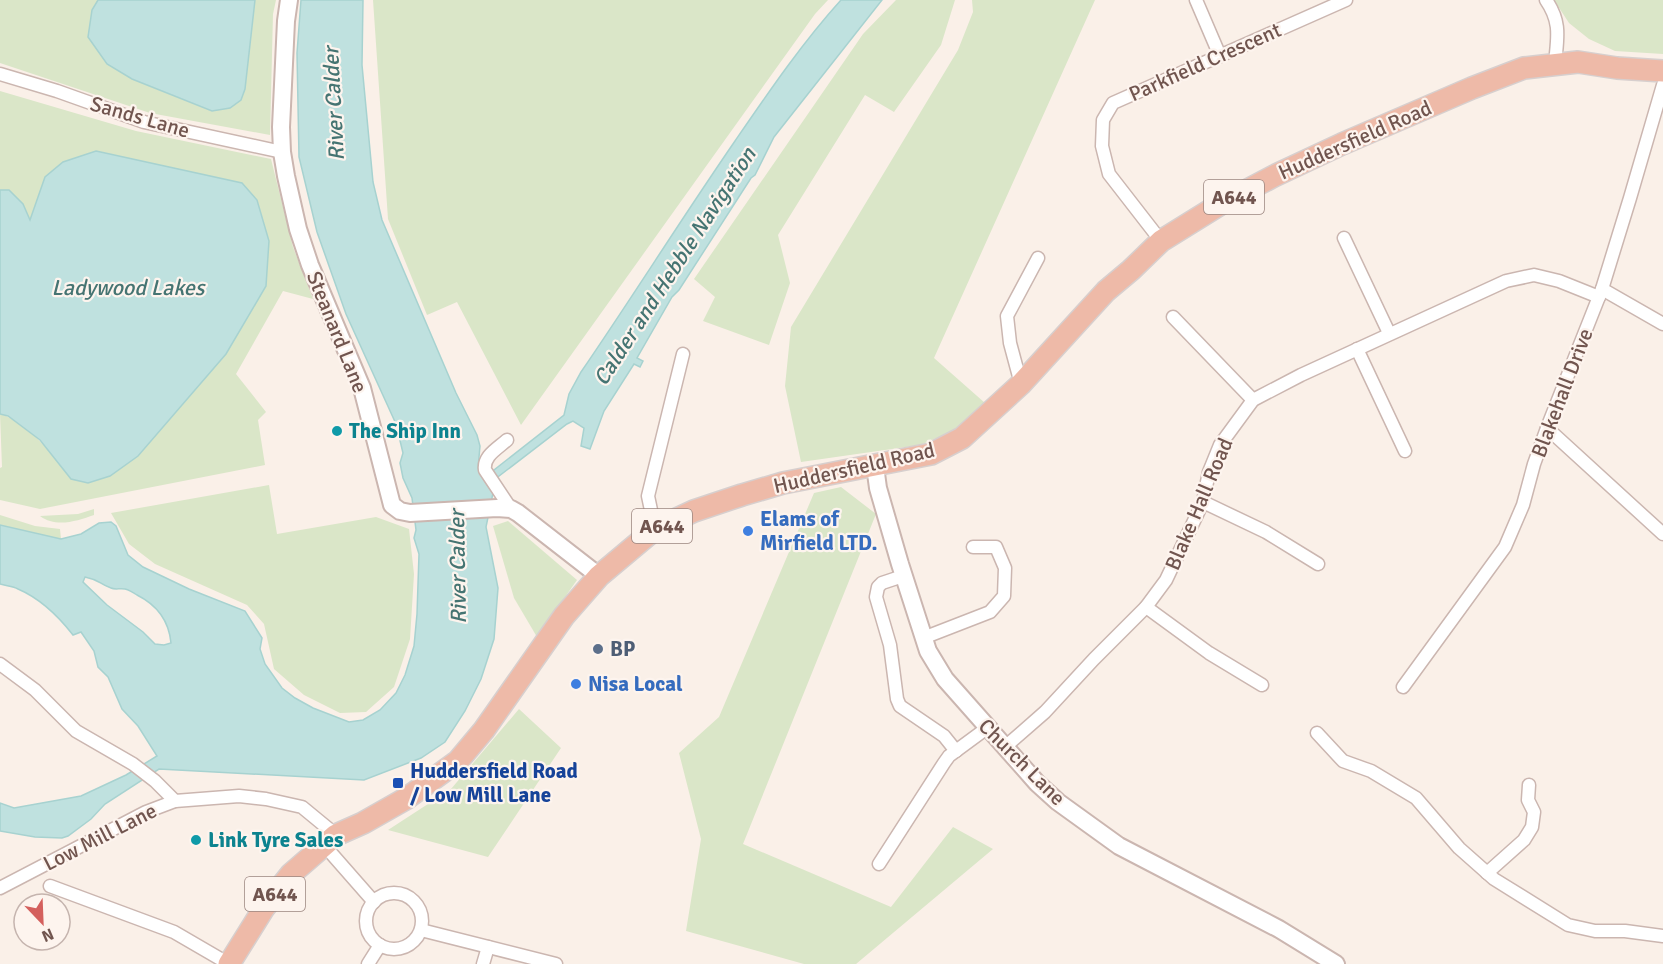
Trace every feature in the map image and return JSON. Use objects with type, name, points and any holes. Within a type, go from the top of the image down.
[{"type":"highway","name":"Huddersfield Road","points":[[229,964],[264,908],[291,874],[330,840],[407,798],[458,761],[484,730],[564,616],[599,576],[655,529],[693,511],[742,495],[783,483],[930,454],[962,438],[1021,384],[1106,291],[1161,241],[1228,200],[1342,144],[1524,68],[1578,62],[1617,68],[1663,71]]},
{"type":"street","name":"Steanard Lane","points":[[289,0],[281,127],[286,177],[298,229],[310,265],[362,388],[392,505],[400,511],[410,513],[504,508]]},
{"type":"street","points":[[1196,0],[1220,56]]},
{"type":"street","name":"Parkfield Crescent","points":[[1161,241],[1109,174],[1101,146],[1103,120],[1113,103],[1220,56],[1322,5],[1346,0]]},
{"type":"street","points":[[1546,0],[1552,8],[1558,25],[1555,64]]},
{"type":"street","name":"Sands Lane","points":[[0,74],[57,91],[144,122],[282,152]]},
{"type":"street","name":"Blakehall Drive","points":[[1402,687],[1407,673],[1505,547],[1523,505],[1546,428],[1601,293],[1663,85]]},
{"type":"street","points":[[1344,238],[1389,333]]},
{"type":"street","points":[[1021,384],[1010,343],[1007,316],[1038,258]]},
{"type":"street","name":"Blake Hall Road","points":[[1005,747],[1045,712],[1146,608],[1166,580],[1203,502],[1209,472],[1220,445],[1253,400],[1389,333],[1506,281],[1534,275],[1601,293],[1663,324]]},
{"type":"street","points":[[1173,317],[1253,400]]},
{"type":"street","points":[[1357,349],[1405,451]]},
{"type":"street","points":[[655,529],[648,496],[683,354]]},
{"type":"street","points":[[1546,428],[1663,534]]},
{"type":"street","points":[[507,440],[485,459],[485,470],[499,490],[504,508],[518,513],[599,576]]},
{"type":"street","name":"Church Lane","points":[[874,466],[903,576],[928,651],[945,679],[1038,783],[1058,801],[1119,846],[1280,929],[1336,964]]},
{"type":"street","points":[[1203,502],[1266,532],[1318,564]]},
{"type":"street","points":[[924,638],[990,612],[1004,596],[1005,568],[996,547],[973,547]]},
{"type":"street","points":[[903,576],[882,583],[876,592],[890,645],[897,699],[900,706],[944,735],[956,751]]},
{"type":"street","points":[[1146,608],[1209,653],[1262,685]]},
{"type":"street","points":[[0,664],[35,690],[76,731],[134,764],[175,801]]},
{"type":"street","points":[[879,864],[944,763],[987,728]]},
{"type":"street","points":[[1317,733],[1343,761],[1371,771],[1416,798],[1459,848],[1494,879],[1568,925],[1595,931],[1625,931],[1663,936]]},
{"type":"street","points":[[1487,873],[1524,840],[1532,827],[1534,812],[1528,800],[1529,785]]},
{"type":"street","name":"Low Mill Lane","points":[[0,888],[146,812],[175,801],[239,796],[302,807],[330,840],[374,902]]},
{"type":"street","points":[[50,886],[174,932],[229,964]]},
{"type":"street","points":[[391,893],[409,897],[421,911],[421,930],[417,937],[404,947],[396,949],[380,945],[369,932],[367,924],[369,908],[374,902],[391,893]]},
{"type":"street","points":[[421,930],[556,964]]},
{"type":"street","points":[[368,964],[380,945]]},
{"type":"street","points":[[483,964],[488,947]]},
{"type":"green space","points":[[0,0],[98,0],[92,10],[132,79],[212,111],[230,108],[245,89],[255,0],[276,0],[273,14],[270,135],[150,113],[0,63]]},
{"type":"green space","points":[[373,0],[828,0],[815,14],[521,425],[457,302],[427,315],[388,219]]},
{"type":"green space","points":[[896,0],[955,0],[941,45],[894,112],[865,95],[778,235],[790,283],[769,345],[703,321],[715,297],[694,279],[863,34]]},
{"type":"green space","points":[[972,0],[1095,0],[934,358],[985,403],[953,431],[920,445],[801,462],[785,386],[791,327],[958,50],[973,12]]},
{"type":"green space","points":[[1554,0],[1663,0],[1663,54],[1615,51],[1589,39],[1569,23]]},
{"type":"green space","points":[[0,91],[136,131],[271,159],[293,247],[313,299],[283,291],[236,374],[266,412],[258,420],[265,465],[40,509],[0,500],[0,468],[2,467],[0,414],[21,424],[30,432],[71,479],[138,456],[226,354],[266,286],[30,221],[23,204],[9,190],[0,190]]},
{"type":"green space","points":[[269,485],[277,534],[376,517],[409,529],[414,574],[410,639],[394,687],[366,712],[340,713],[304,695],[274,669],[264,624],[247,605],[155,564],[129,544],[111,513]]},
{"type":"green space","points":[[841,487],[876,514],[743,844],[891,907],[953,827],[993,849],[856,964],[804,964],[686,931],[701,839],[679,753],[719,717],[814,493]]},
{"type":"green space","points":[[94,509],[94,515],[60,523],[40,516],[78,514]]},
{"type":"green space","points":[[0,515],[35,526],[60,529],[61,539],[0,525]]},
{"type":"green space","points":[[508,521],[577,580],[537,637],[514,598],[493,526]]},
{"type":"green space","points":[[519,709],[561,748],[488,857],[388,830],[451,789]]},
{"type":"water","points":[[98,0],[255,0],[245,89],[241,100],[230,108],[212,111],[132,79],[107,64],[88,37],[92,10]]},
{"type":"water","points":[[301,0],[363,0],[362,65],[373,182],[382,220],[456,393],[477,435],[480,446],[478,468],[485,477],[564,415],[569,394],[581,372],[747,123],[827,16],[841,0],[882,0],[774,137],[755,175],[679,290],[672,297],[637,358],[643,361],[640,367],[634,364],[604,411],[590,449],[581,446],[584,428],[573,421],[490,483],[493,493],[486,527],[498,588],[494,639],[481,679],[465,711],[445,742],[421,758],[364,780],[159,769],[105,804],[91,819],[68,836],[62,838],[35,837],[0,831],[0,803],[14,808],[81,796],[126,775],[157,756],[138,726],[122,709],[108,677],[98,667],[94,651],[81,632],[73,635],[55,615],[33,597],[16,588],[0,584],[0,525],[61,539],[81,534],[99,523],[111,522],[116,526],[128,555],[143,567],[189,589],[245,611],[262,638],[260,649],[265,664],[282,688],[313,708],[349,722],[363,720],[380,710],[396,693],[405,675],[414,646],[417,614],[419,554],[414,538],[416,530],[412,498],[403,478],[400,463],[403,453],[396,424],[346,314],[317,232],[299,157],[297,53]],"holes":[[[85,577],[113,589],[128,590],[144,599],[161,614],[168,628],[171,643],[155,644],[107,605],[83,582]]]},
{"type":"water","name":"Ladywood Lakes","points":[[96,151],[242,183],[257,200],[269,241],[266,286],[226,354],[138,456],[110,476],[88,483],[71,479],[40,440],[8,416],[0,414],[0,190],[9,190],[23,204],[30,220],[45,177],[63,162]]},
{"type":"place","name":"The Ship Inn","points":[[337,431]]},
{"type":"place","name":"Elams of Mirfield LTD.","points":[[748,531]]},
{"type":"place","name":"BP","points":[[598,649]]},
{"type":"place","name":"Nisa Local","points":[[576,684]]},
{"type":"place","name":"Huddersfield Road / Low Mill Lane","points":[[398,783]]},
{"type":"place","name":"Link Tyre Sales","points":[[196,840]]},
{"type":"water label","name":"River Calder","points":[[333,104]]},
{"type":"water label","name":"Calder and Hebble Navigation","points":[[674,266]]},
{"type":"water label","name":"River Calder","points":[[457,567]]}]
